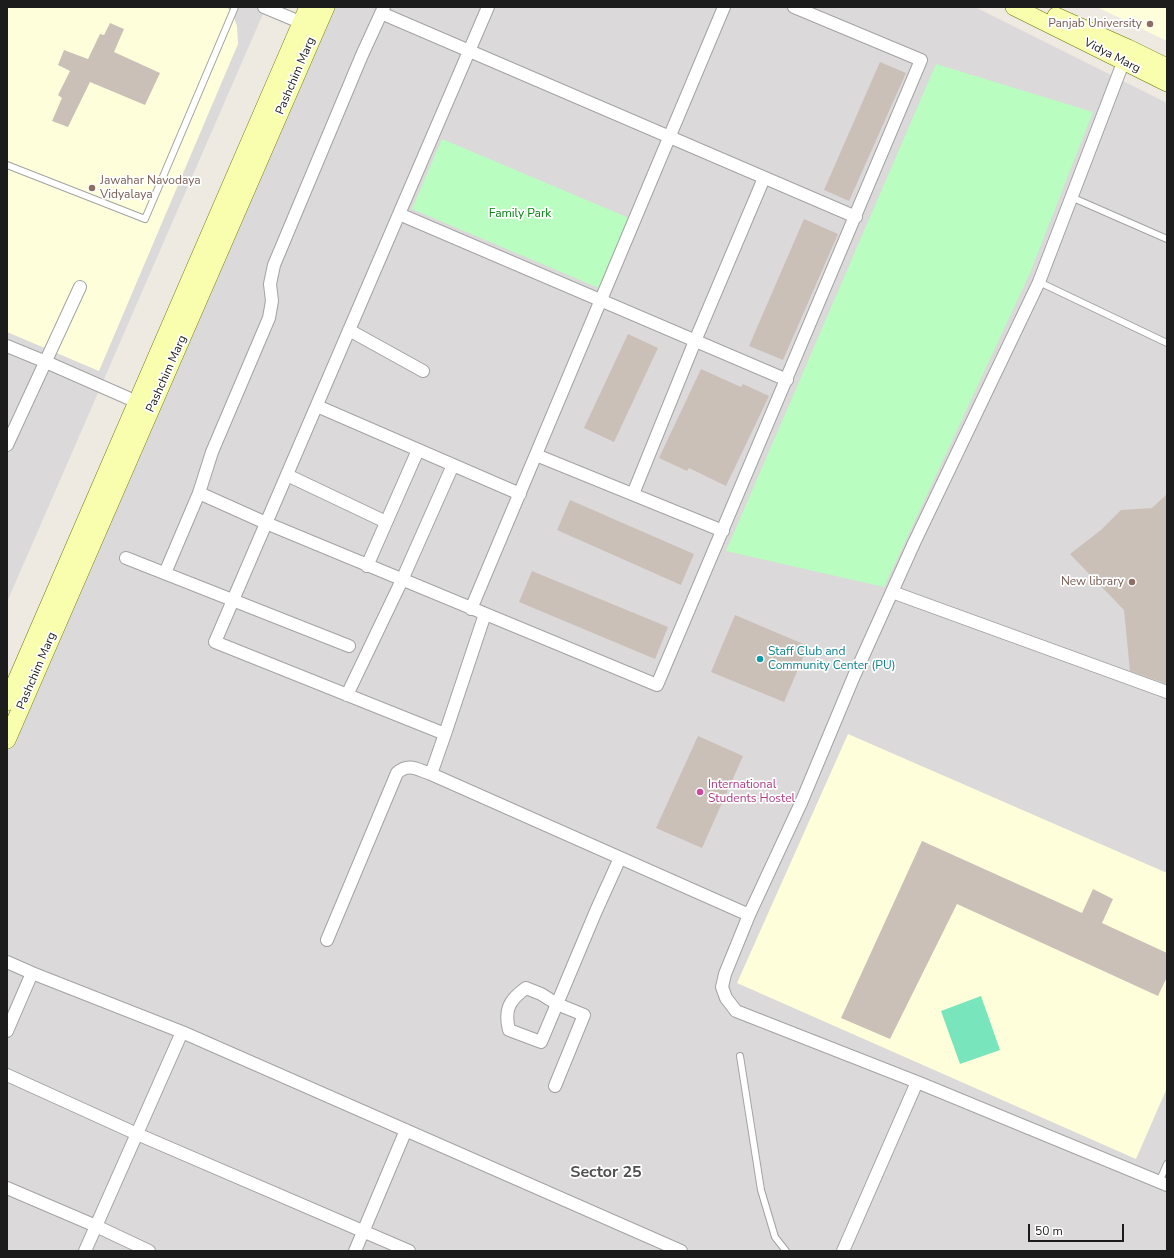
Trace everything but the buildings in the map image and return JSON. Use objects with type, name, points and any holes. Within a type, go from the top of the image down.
[{"type":"main road","name":"Pashchim Marg","points":[[7,740],[309,19],[326,7]]},
{"type":"main road","name":"Vidya Marg","points":[[1014,7],[1126,54],[1167,67]]},
{"type":"main road","name":"Vidya Marg","points":[[1038,7],[1126,54],[1167,83]]},
{"type":"main road","points":[[7,702],[137,402],[309,19]]},
{"type":"street","points":[[264,7],[309,19]]},
{"type":"street","points":[[445,734],[215,642],[488,7]]},
{"type":"street","points":[[471,609],[724,7]]},
{"type":"street","points":[[199,493],[266,524],[657,685],[856,217],[921,60],[794,7]]},
{"type":"street","points":[[165,573],[199,493],[212,452],[269,318],[272,301],[270,284],[274,265],[362,55],[383,10],[469,51],[856,217]]},
{"type":"street","points":[[1126,54],[1039,282],[914,543],[854,676],[801,802],[749,915],[725,974],[722,987],[726,998],[736,1011],[917,1082],[1163,1184]]},
{"type":"street","points":[[633,494],[695,340],[764,178]]},
{"type":"street","points":[[399,214],[787,380]]},
{"type":"street","points":[[7,445],[80,288]]},
{"type":"street","points":[[349,330],[423,371]]},
{"type":"street","points":[[7,346],[137,402]]},
{"type":"street","points":[[317,406],[520,494]]},
{"type":"street","points":[[367,566],[418,450]]},
{"type":"street","points":[[536,455],[723,531]]},
{"type":"street","points":[[346,695],[402,580],[453,465]]},
{"type":"street","points":[[287,475],[386,522]]},
{"type":"street","points":[[126,558],[349,646]]},
{"type":"street","points":[[892,592],[1167,692]]},
{"type":"street","points":[[431,774],[485,614]]},
{"type":"street","points":[[327,940],[397,773],[402,768],[409,767],[431,774],[749,915]]},
{"type":"street","points":[[555,1086],[584,1015],[557,1004],[541,994],[526,988],[510,1002],[506,1019],[509,1030],[541,1042],[557,1004],[596,911],[620,858]]},
{"type":"street","points":[[7,962],[182,1032],[681,1251]]},
{"type":"street","points":[[7,1031],[32,973]]},
{"type":"street","points":[[85,1251],[182,1032]]},
{"type":"street","points":[[7,1076],[137,1134],[409,1251]]},
{"type":"street","points":[[843,1251],[917,1082]]},
{"type":"street","points":[[355,1251],[406,1130]]},
{"type":"street","points":[[7,1188],[96,1226],[149,1251]]},
{"type":"lane","points":[[7,165],[145,219],[235,7]]},
{"type":"lane","points":[[1071,198],[1167,239]]},
{"type":"lane","points":[[1039,282],[1167,343]]},
{"type":"lane","points":[[740,1056],[760,1190],[775,1237],[786,1251]]},
{"type":"lane","points":[[1163,1184],[1167,1164]]},
{"type":"shaded area","name":"Jawahar Navodaya Vidyalaya","points":[[7,7],[266,7],[7,602]]},
{"type":"shaded area","name":"Jawahar Navodaya Vidyalaya","points":[[7,7],[227,7],[233,15],[237,26],[238,44],[99,371],[7,332]]},
{"type":"shaded area","points":[[317,7],[975,7],[1167,103],[1167,1251],[7,1251],[7,721]]},
{"type":"shaded area","name":"Panjab University","points":[[1097,7],[1167,7],[1167,41]]},
{"type":"shaded area","points":[[848,734],[1167,873],[1167,1088],[1136,1159],[737,983]]},
{"type":"green space","points":[[936,64],[1093,112],[1030,273],[884,587],[726,551]]},
{"type":"green space","name":"Family Park","points":[[442,139],[629,218],[599,288],[412,209]]},
{"type":"green space","points":[[981,996],[1000,1050],[960,1064],[941,1011]]},
{"type":"place","name":"Panjab University","points":[[1150,24]]},
{"type":"place","name":"Jawahar Navodaya Vidyalaya","points":[[92,188]]},
{"type":"place","name":"New library","points":[[1132,582]]},
{"type":"place","name":"Staff Club and Community Center (PU)","points":[[760,659]]},
{"type":"place","name":"International Students Hostel","points":[[700,792]]},
{"type":"district","name":"Sector 25","points":[[606,1173]]}]
